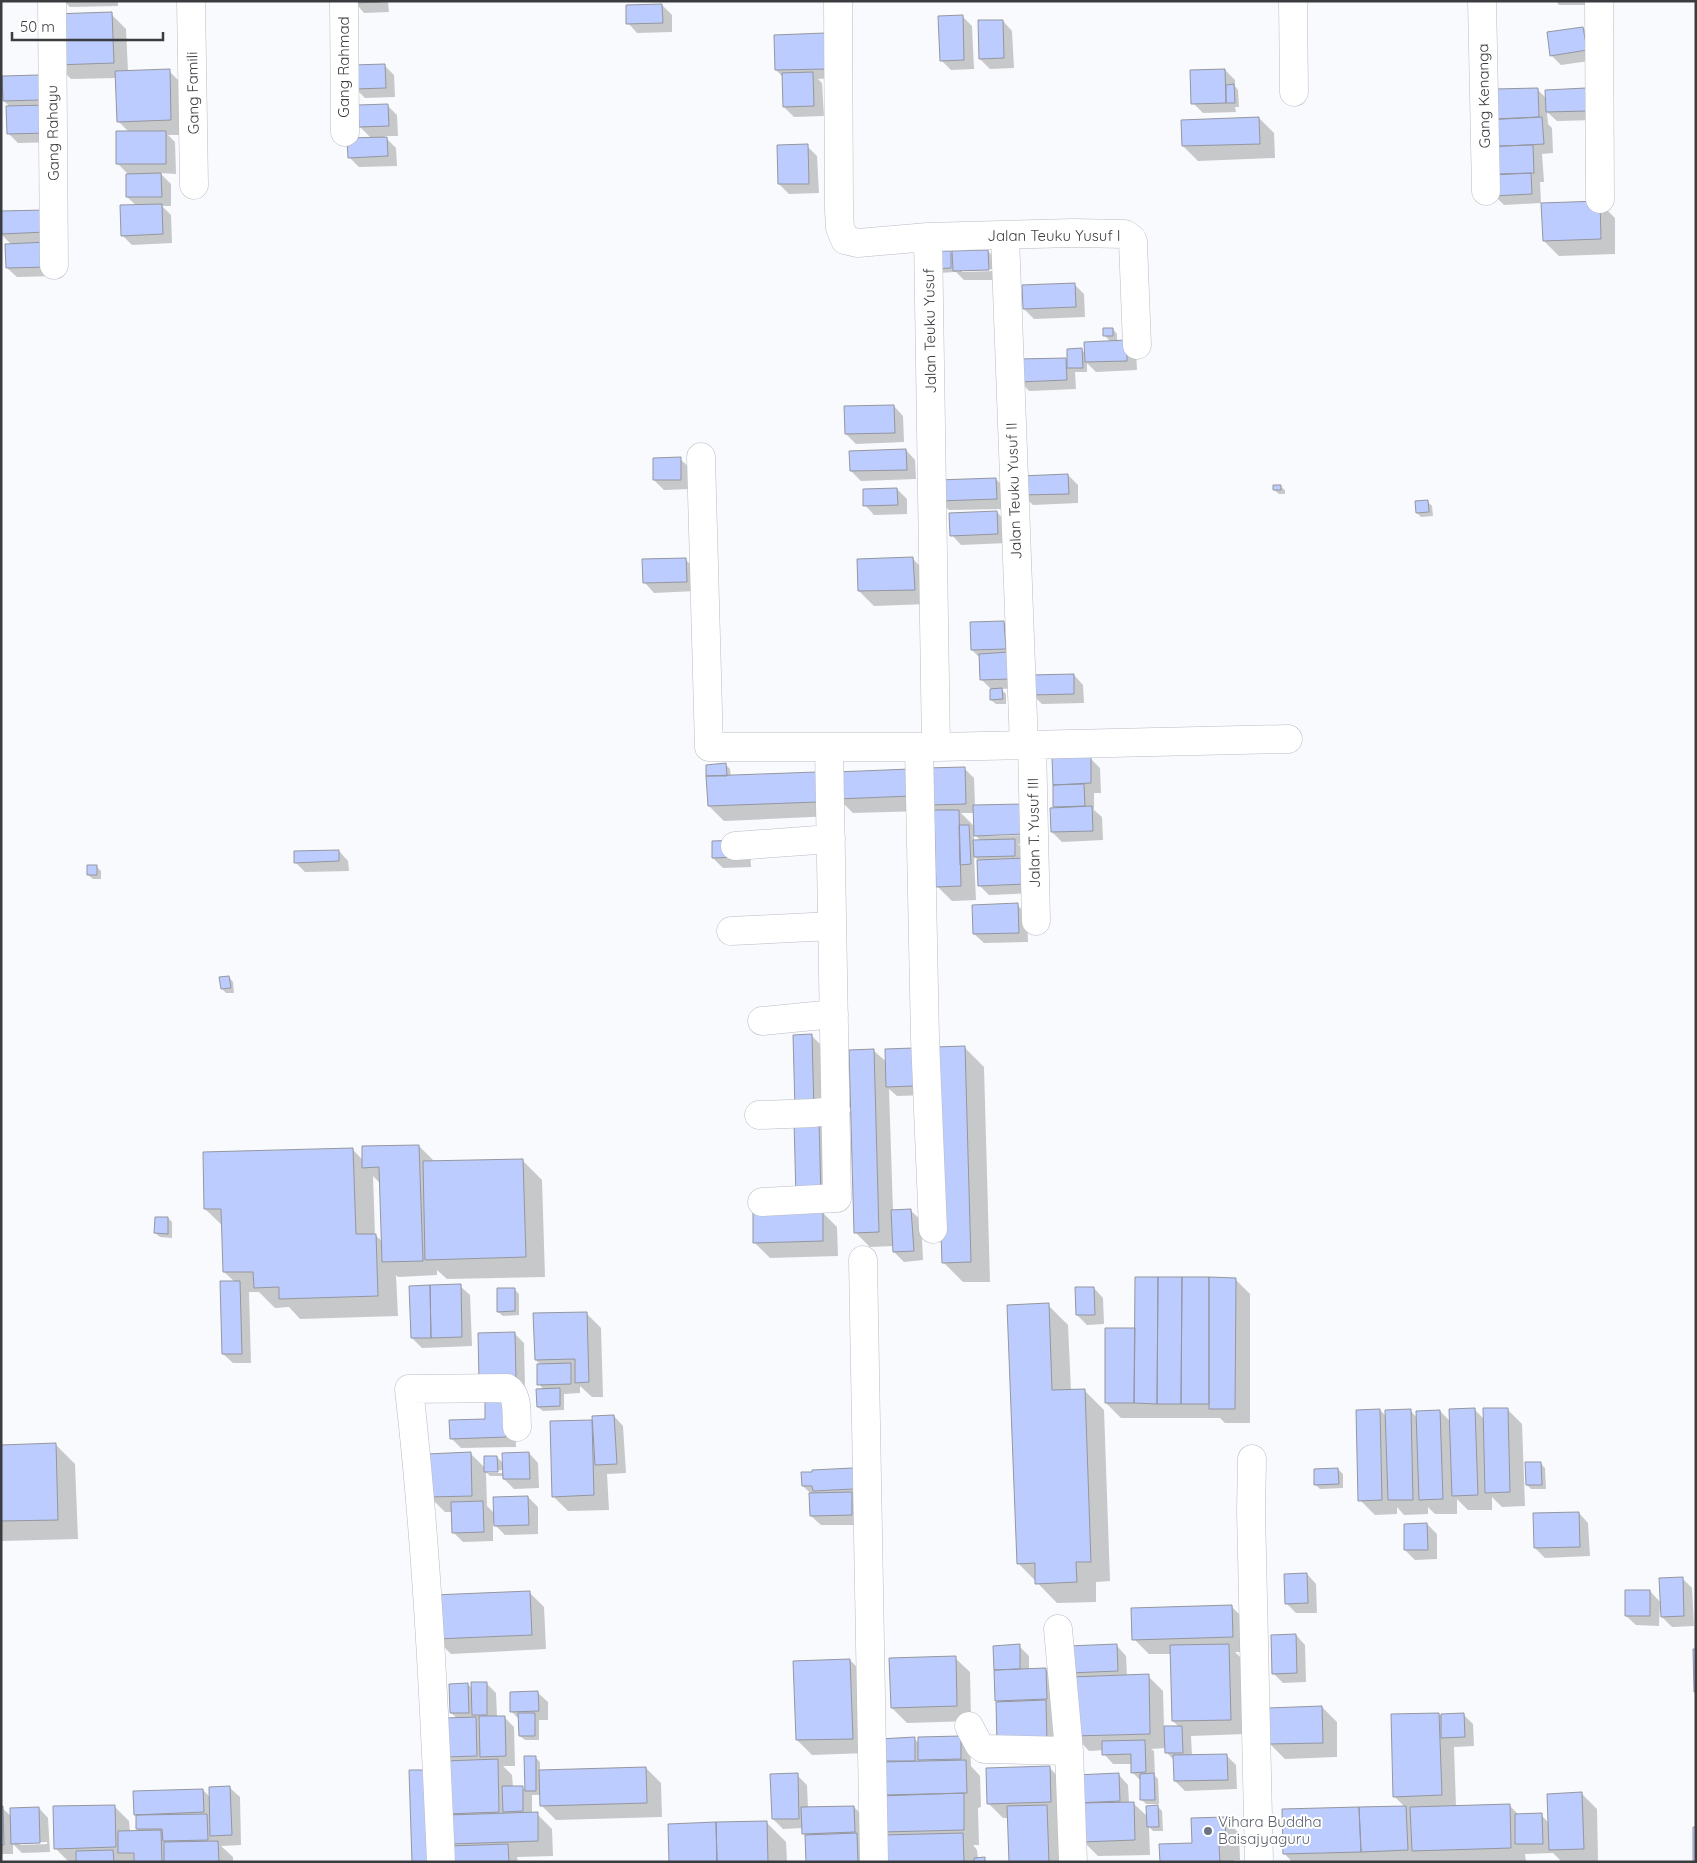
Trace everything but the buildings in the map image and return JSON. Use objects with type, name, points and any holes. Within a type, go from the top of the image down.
[{"type":"street","name":"Gang Rahayu","points":[[52,1],[54,264]]},
{"type":"street","name":"Gang Famili","points":[[191,1],[194,185]]},
{"type":"street","name":"Gang Rahmad","points":[[344,1],[345,132]]},
{"type":"street","points":[[838,1],[839,211],[842,235],[845,240],[858,243],[928,237]]},
{"type":"street","points":[[1293,1],[1294,92]]},
{"type":"street","name":"Gang Kenanga","points":[[1482,1],[1486,191]]},
{"type":"street","points":[[1599,1],[1600,199]]},
{"type":"street","name":"Jalan Teuku Yusuf I","points":[[928,237],[1073,233],[1126,234],[1133,242],[1137,345]]},
{"type":"street","name":"Jalan Teuku Yusuf II","points":[[1005,236],[1028,745]]},
{"type":"street","name":"Jalan Teuku Yusuf","points":[[928,237],[928,747],[925,1038],[933,1229]]},
{"type":"street","points":[[701,457],[709,747],[928,747],[1288,739]]},
{"type":"street","name":"Jalan T. Yusuf III","points":[[1028,745],[1036,921]]},
{"type":"street","points":[[762,1202],[837,1198],[830,747]]},
{"type":"street","points":[[735,846],[831,839]]},
{"type":"street","points":[[731,931],[832,926]]},
{"type":"street","points":[[762,1021],[834,1014]]},
{"type":"street","points":[[759,1115],[814,1113],[836,1110]]},
{"type":"street","points":[[863,1260],[874,1862]]},
{"type":"street","points":[[441,1862],[429,1613],[409,1389],[507,1388],[513,1393],[515,1399],[517,1427]]},
{"type":"street","points":[[1252,1459],[1259,1862]]},
{"type":"street","points":[[1058,1629],[1069,1751],[1073,1862]]},
{"type":"street","points":[[969,1726],[979,1745],[984,1748],[1069,1751]]},
{"type":"place","name":"Vihara Buddha Baisajyaguru","points":[[1208,1831]]}]
